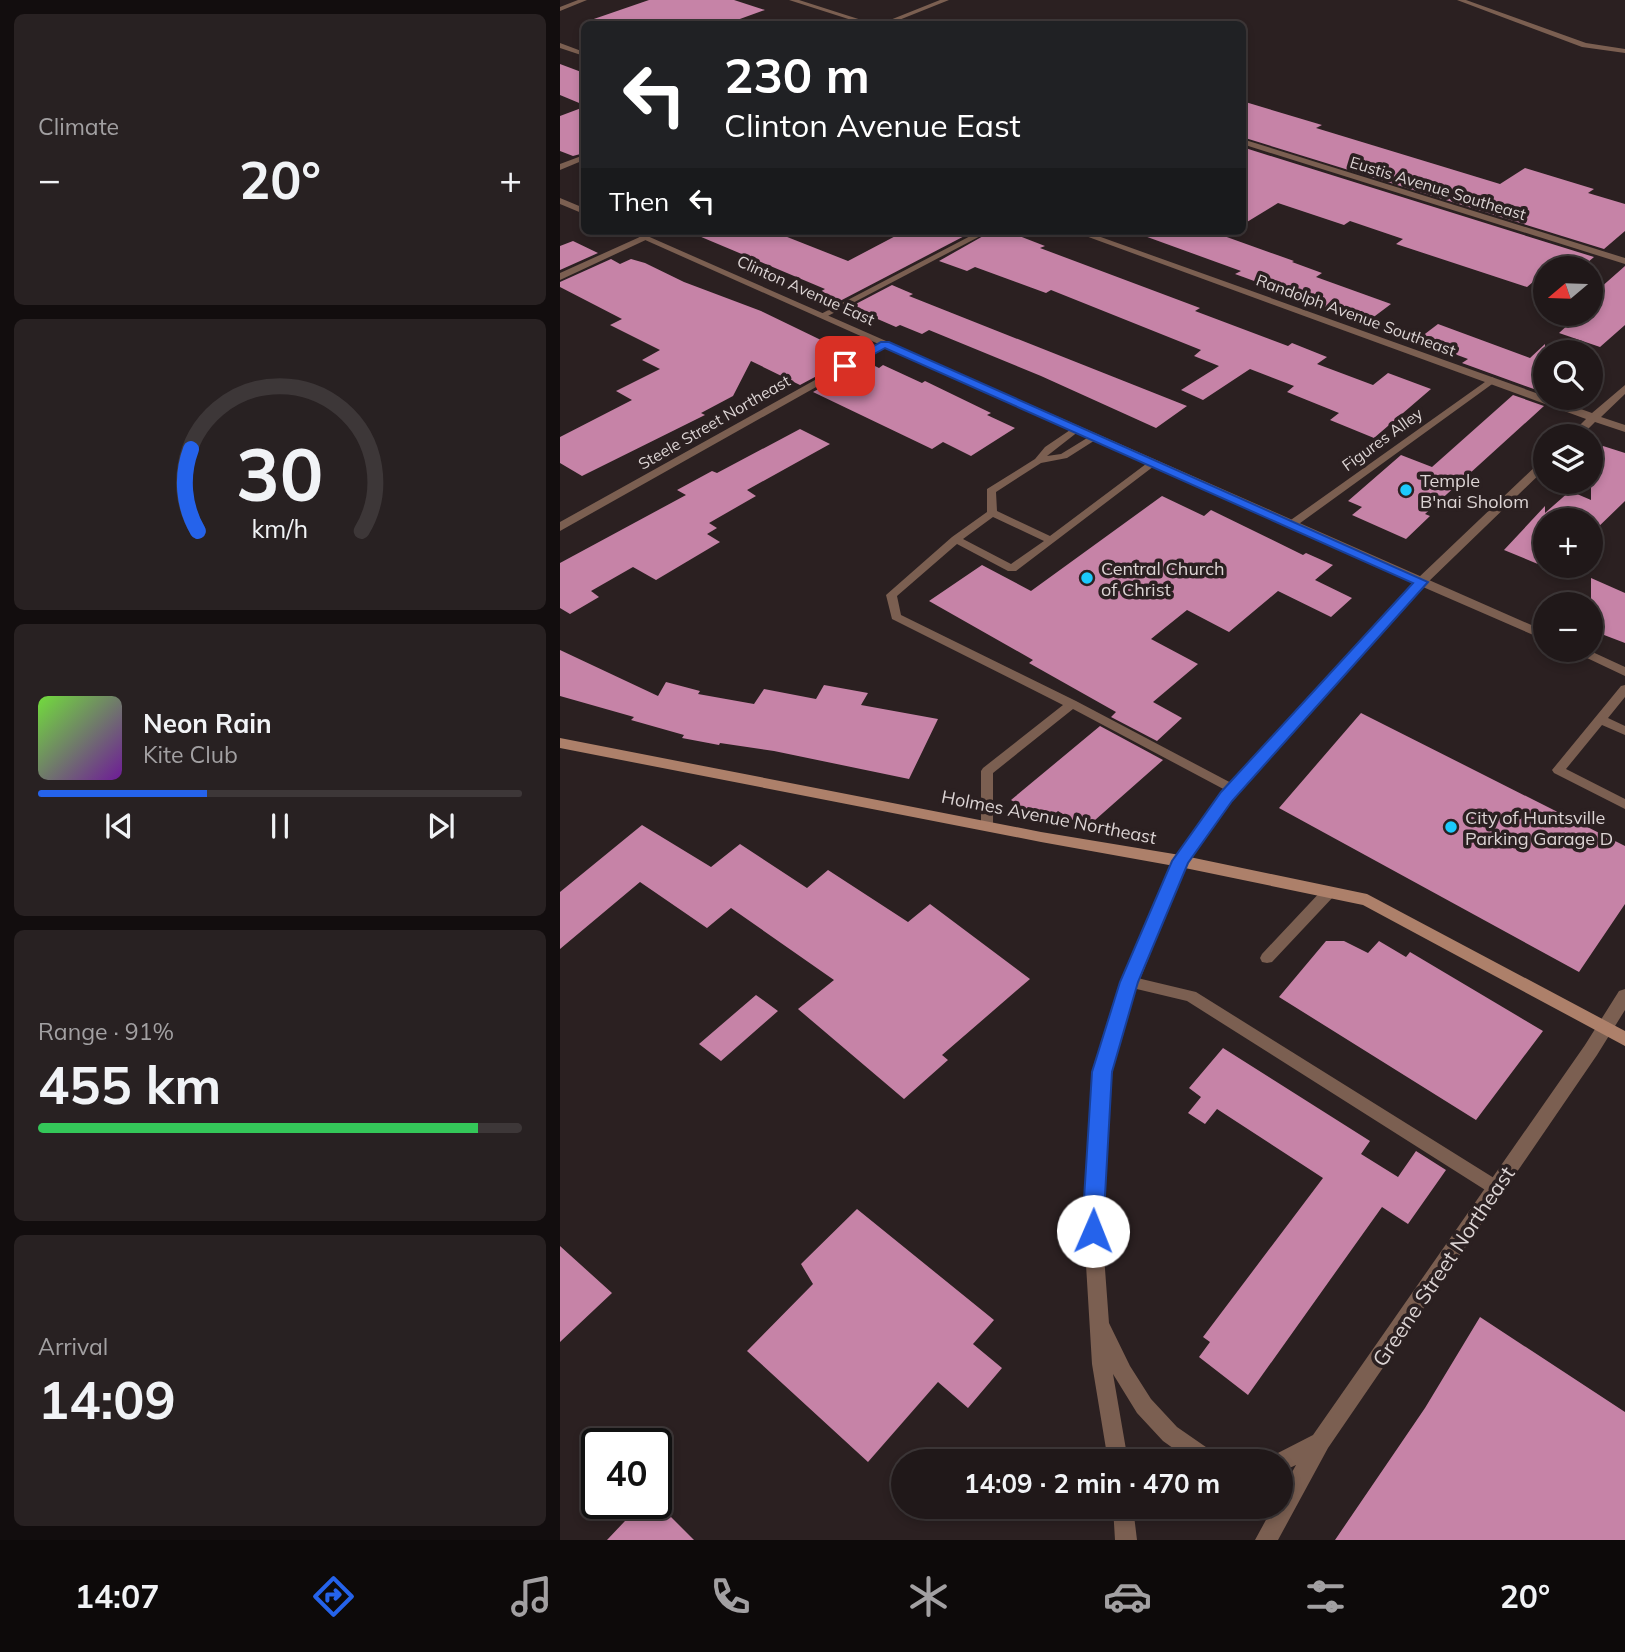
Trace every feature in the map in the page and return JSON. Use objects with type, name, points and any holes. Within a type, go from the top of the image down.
[{"type":"main road","name":"Holmes Avenue Northeast","points":[[560,743],[1180,861],[1367,900],[1625,1039]]},
{"type":"street","points":[[562,5],[584,0]]},
{"type":"street","points":[[792,0],[860,21]]},
{"type":"street","points":[[892,21],[946,0]]},
{"type":"street","points":[[1460,0],[1585,45],[1625,51]]},
{"type":"street","points":[[560,45],[581,53]]},
{"type":"street","name":"Eustis Avenue Southeast","points":[[1246,142],[1625,261]]},
{"type":"street","points":[[560,167],[581,158]]},
{"type":"street","points":[[560,201],[581,210]]},
{"type":"street","name":"Clinton Avenue East","points":[[638,235],[1533,631]]},
{"type":"street","name":"Randolph Avenue Southeast","points":[[1087,235],[1625,429]]},
{"type":"street","points":[[560,277],[645,238]]},
{"type":"street","name":"Steele Street Northeast","points":[[560,527],[885,344]]},
{"type":"street","points":[[1588,424],[1625,388]]},
{"type":"street","points":[[1116,1449],[1102,1364],[1092,1215],[1102,1072],[1129,982],[1180,861],[1233,789],[1422,582],[1533,475]]},
{"type":"street","points":[[1603,662],[1625,672]]},
{"type":"street","name":"Greene Street Northeast","points":[[1266,1540],[1321,1441],[1625,996]]},
{"type":"street","points":[[1099,1320],[1125,1379],[1149,1415],[1175,1442],[1188,1449]]},
{"type":"street","points":[[1293,1456],[1321,1441]]},
{"type":"street","points":[[1124,1519],[1126,1540]]},
{"type":"lane","points":[[821,316],[978,235]]},
{"type":"lane","name":"Figures Alley","points":[[1292,524],[1492,380]]},
{"type":"lane","points":[[992,513],[991,491],[1038,461],[1048,449],[1076,429]]},
{"type":"lane","points":[[1038,461],[1064,456],[1095,437]]},
{"type":"lane","points":[[956,538],[1012,569],[1153,463]]},
{"type":"lane","points":[[992,513],[956,538],[891,595],[897,617],[1072,704],[1233,789]]},
{"type":"lane","points":[[992,513],[1051,540]]},
{"type":"lane","points":[[1625,689],[1558,770],[1625,804]]},
{"type":"lane","points":[[987,825],[987,771],[1072,704]]},
{"type":"lane","points":[[1601,719],[1625,731]]},
{"type":"lane","points":[[1267,958],[1329,892]]},
{"type":"lane","points":[[1129,982],[1191,996],[1496,1188]]},
{"type":"building","points":[[649,0],[734,0],[765,10],[734,21],[588,21]]},
{"type":"building","points":[[560,64],[581,72],[581,104],[560,95]]},
{"type":"building","points":[[1246,102],[1322,125],[1316,128],[1500,184],[1525,168],[1594,189],[1588,193],[1625,204],[1625,231],[1604,249],[1246,138]]},
{"type":"building","points":[[581,108],[581,154],[573,156],[560,151],[560,116]]},
{"type":"building","points":[[1246,148],[1591,256],[1533,256],[1533,282],[1527,287],[1396,244],[1403,239],[1350,221],[1344,225],[1278,203],[1246,223]]},
{"type":"building","points":[[697,235],[782,235],[848,261],[897,235],[966,235],[838,302],[818,293],[825,289]]},
{"type":"building","points":[[985,235],[1016,235],[1045,246],[1040,248],[1200,308],[1195,311],[1288,346],[1292,343],[1327,357],[1317,364],[1373,385],[1388,373],[1431,389],[1374,438],[1330,420],[1339,413],[1287,392],[1294,386],[1250,369],[1203,400],[1181,390],[1219,366],[1194,356],[1201,350],[1051,290],[1046,293],[975,267],[967,271],[939,261]]},
{"type":"building","points":[[1142,235],[1221,235],[1294,261],[1292,262],[1322,273],[1316,277],[1391,304],[1367,322],[1235,274],[1241,271]]},
{"type":"building","points":[[573,241],[598,253],[560,270],[560,246]]},
{"type":"building","points":[[611,259],[620,264],[631,259],[645,263],[684,282],[761,311],[854,356],[800,385],[751,361],[733,396],[701,413],[705,415],[582,476],[560,463],[560,437],[632,400],[616,391],[660,369],[642,360],[660,350],[610,325],[622,319],[560,287],[560,282]]},
{"type":"building","points":[[1625,266],[1625,325],[1603,344],[1603,340],[1580,340],[1559,333],[1567,326],[1603,326],[1603,285]]},
{"type":"building","points":[[892,285],[913,294],[909,296],[1187,406],[1156,428],[1041,376],[929,330],[922,334],[900,325],[896,327],[850,307]]},
{"type":"building","points":[[1438,324],[1530,358],[1533,355],[1533,389],[1462,363],[1468,359],[1417,340]]},
{"type":"building","points":[[867,362],[879,368],[883,365],[922,383],[925,381],[991,413],[987,415],[1015,428],[971,456],[943,442],[932,449],[813,392]]},
{"type":"building","name":"Temple B'nai Sholom","points":[[1513,395],[1533,402],[1533,410],[1540,410],[1425,514],[1430,516],[1406,539],[1352,515],[1362,507],[1348,501],[1401,455],[1432,467]]},
{"type":"building","points":[[800,429],[830,444],[747,490],[756,496],[709,523],[717,528],[707,534],[720,542],[656,580],[633,567],[591,591],[599,597],[570,614],[560,608],[560,563],[686,495],[677,490],[712,471],[717,473]]},
{"type":"building","points":[[1603,446],[1625,453],[1625,501],[1603,522],[1603,508],[1551,508],[1567,494],[1577,494],[1591,500],[1591,494],[1603,494]]},
{"type":"building","points":[[1162,496],[1204,516],[1211,510],[1303,555],[1306,553],[1333,565],[1315,580],[1352,598],[1331,617],[1278,591],[1229,632],[1187,610],[1151,639],[1198,664],[1153,702],[1182,718],[1157,741],[1111,717],[1116,712],[1029,663],[1033,660],[929,601],[982,565],[1031,591]]},
{"type":"building","points":[[1533,519],[1533,562],[1504,550]]},
{"type":"building","points":[[1591,578],[1625,593],[1625,643],[1603,635],[1603,592],[1591,592]]},
{"type":"building","points":[[560,650],[658,696],[666,682],[700,691],[698,694],[754,704],[764,689],[816,699],[824,685],[868,693],[861,705],[938,719],[909,779],[774,751],[719,745],[682,738],[684,735],[631,720],[634,717],[560,696]]},
{"type":"building","name":"City of Huntsville Parking Garage D","points":[[1361,713],[1625,846],[1625,904],[1579,972],[1279,808]]},
{"type":"building","points":[[1100,726],[1163,760],[1086,828],[1058,811],[1045,822],[1011,800]]},
{"type":"building","points":[[642,825],[711,867],[740,844],[807,888],[828,870],[908,922],[930,904],[1030,979],[942,1055],[948,1060],[904,1099],[798,1009],[834,980],[731,908],[707,928],[640,882],[560,949],[560,892]]},
{"type":"building","points":[[1326,941],[1344,941],[1368,953],[1379,941],[1406,957],[1410,952],[1543,1031],[1476,1120],[1279,997]]},
{"type":"building","points":[[756,995],[778,1011],[721,1061],[699,1044]]},
{"type":"building","points":[[1223,1048],[1370,1141],[1361,1154],[1398,1177],[1416,1151],[1446,1170],[1408,1224],[1382,1207],[1248,1395],[1199,1357],[1210,1342],[1203,1337],[1323,1178],[1217,1109],[1205,1124],[1188,1113],[1201,1097],[1189,1088]]},
{"type":"building","points":[[857,1209],[994,1320],[973,1344],[1002,1368],[968,1408],[938,1382],[868,1462],[747,1351],[813,1284],[801,1264]]},
{"type":"building","points":[[560,1246],[612,1293],[560,1342]]},
{"type":"building","points":[[1480,1317],[1625,1412],[1625,1540],[1335,1540],[1425,1408]]},
{"type":"building","points":[[672,1518],[694,1540],[607,1540],[627,1519]]},
{"type":"place","name":"Temple B'nai Sholom","points":[[1406,490]]},
{"type":"place","name":"Central Church of Christ","points":[[1087,578]]},
{"type":"place","name":"City of Huntsville Parking Garage D","points":[[1451,827]]},
{"type":"route","points":[[845,366],[885,344],[1422,582],[1226,796],[1180,861],[1129,982],[1102,1072],[1093,1231]]}]
